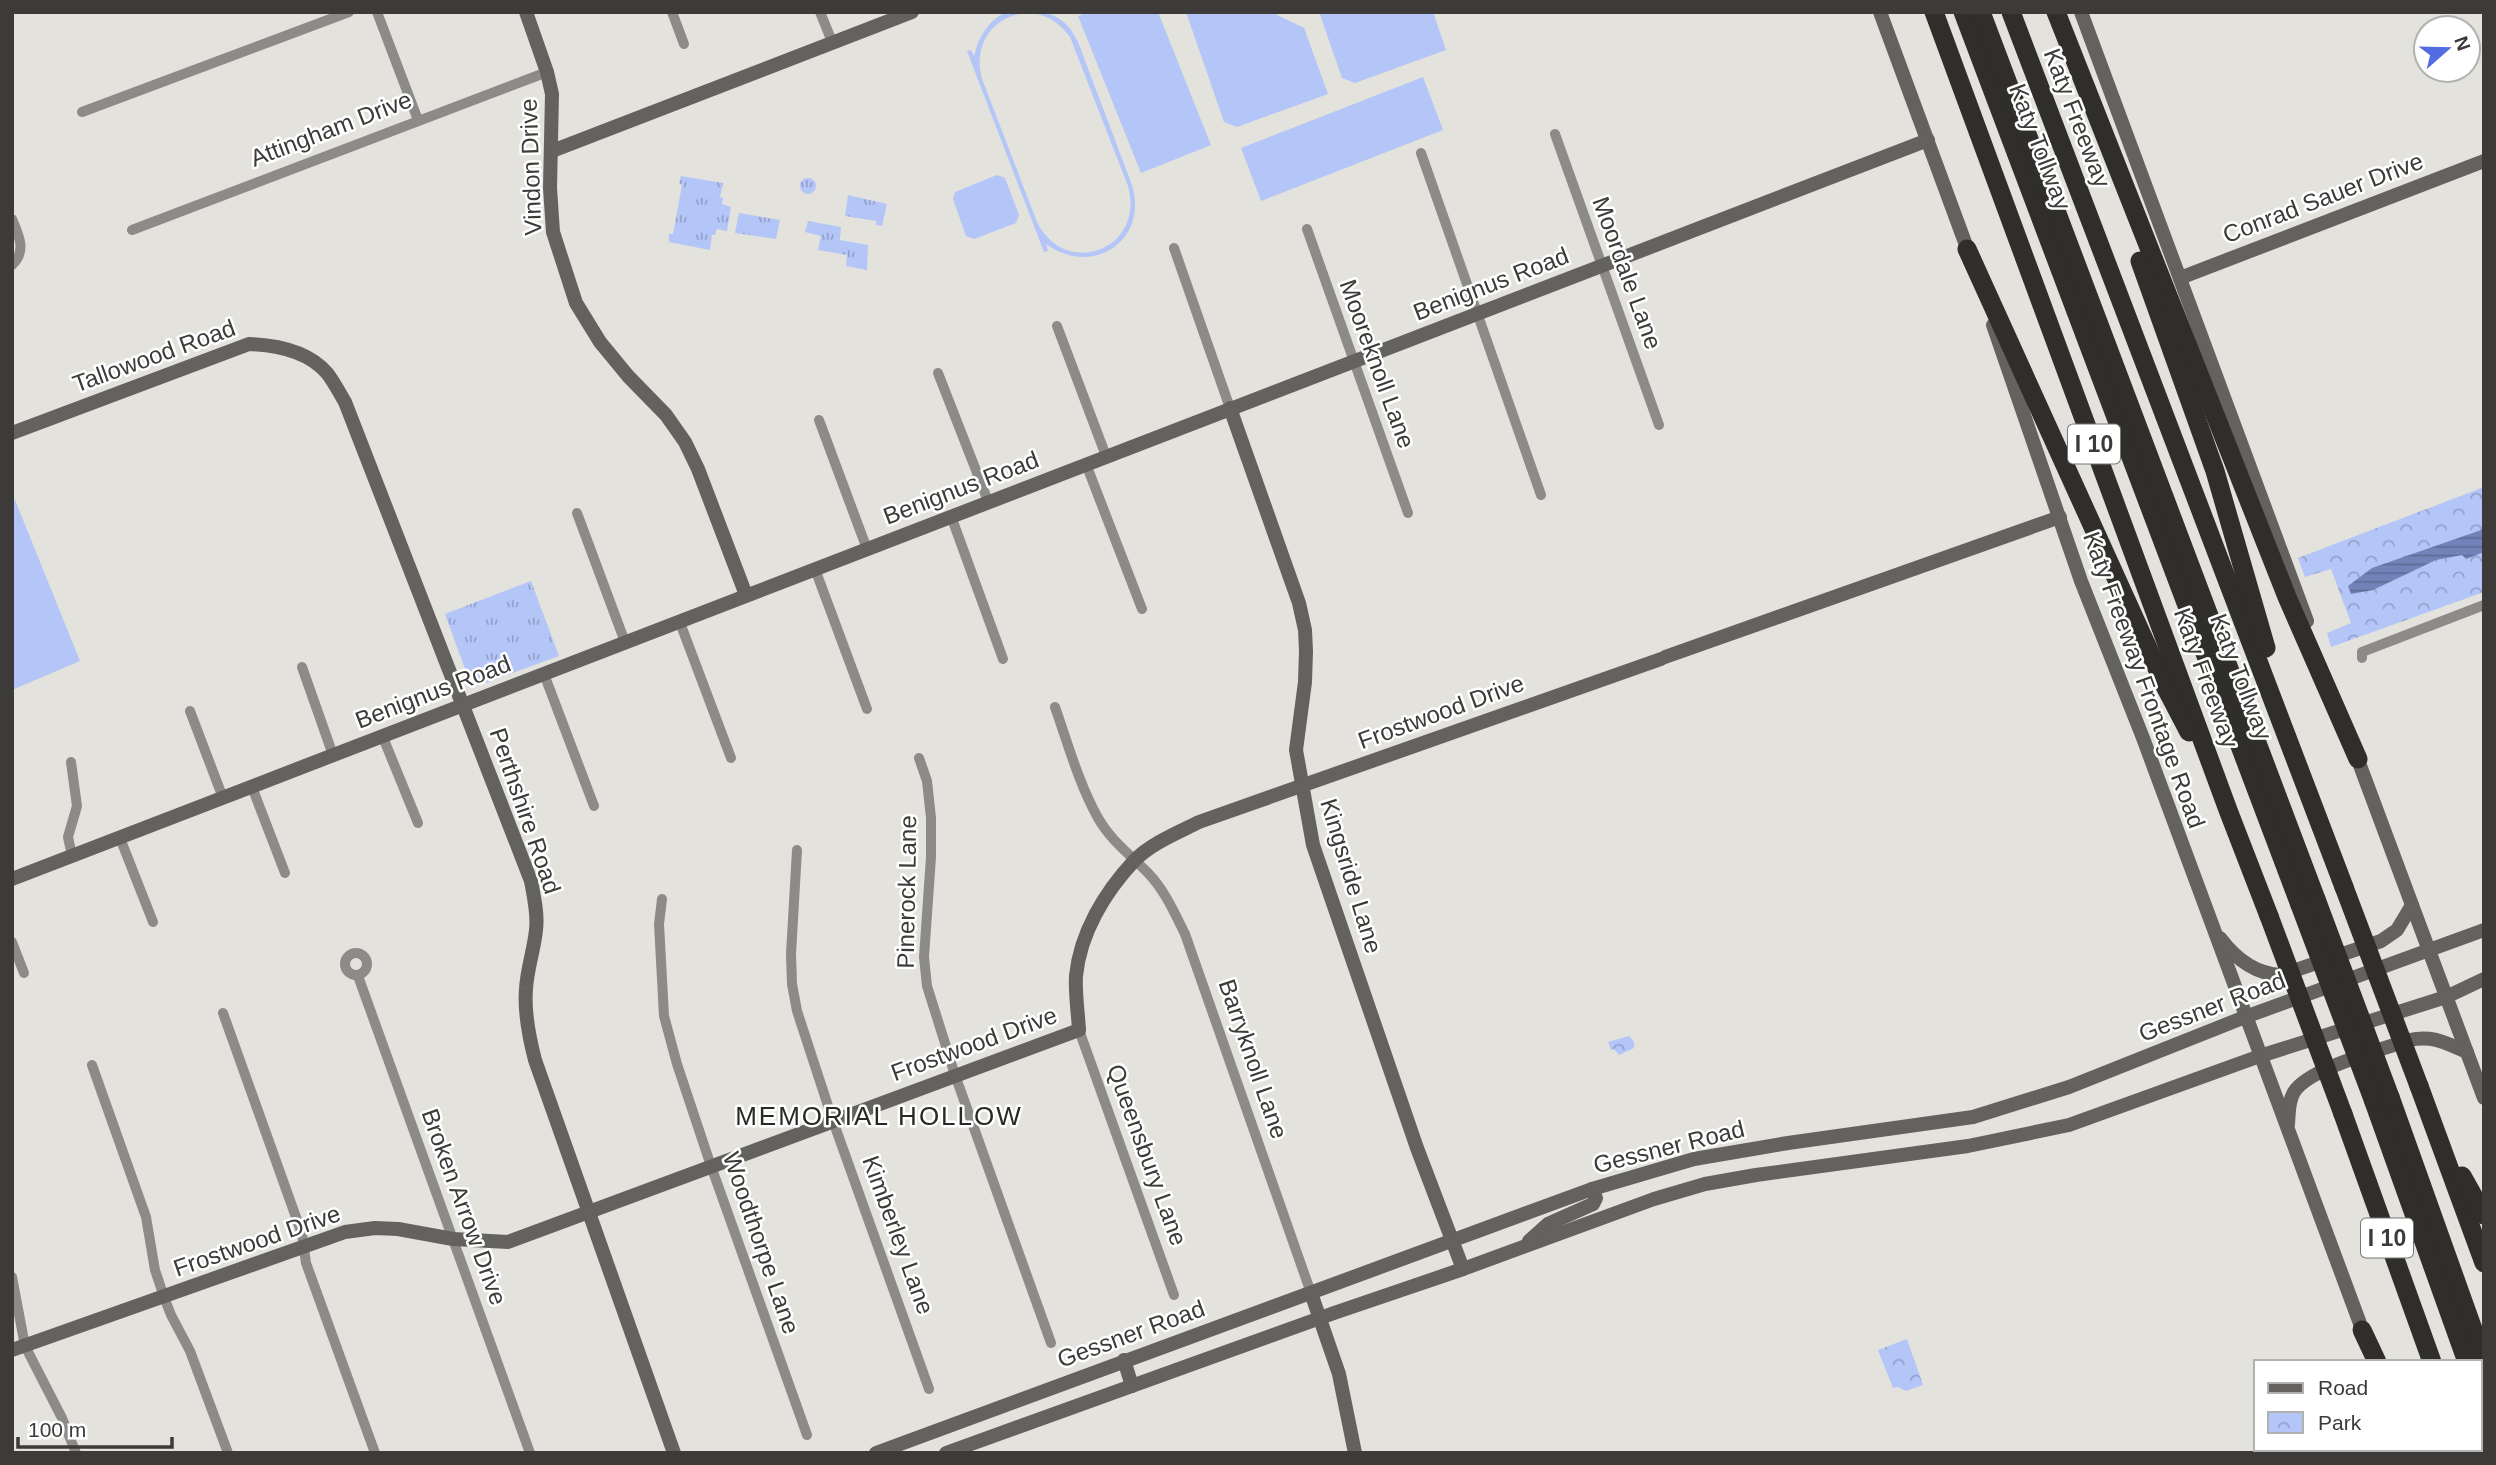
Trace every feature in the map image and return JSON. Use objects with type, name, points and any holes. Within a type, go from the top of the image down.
[{"type":"highway","points":[[1928,12],[1958,78]]},
{"type":"highway","name":"Katy Freeway","points":[[1934,12],[2343,1114],[2431,1360]]},
{"type":"highway","name":"Katy Tollway","points":[[1963,12],[2308,902]]},
{"type":"highway","name":"Katy Tollway","points":[[1981,12],[2308,902],[2484,1360]]},
{"type":"highway","name":"Katy Freeway","points":[[2011,12],[2302,774],[2484,1263]]},
{"type":"highway","points":[[2024,12],[2055,130]]},
{"type":"highway","points":[[2054,12],[2287,597],[2358,759]]},
{"type":"highway","points":[[2054,12],[2211,460],[2302,774]]},
{"type":"highway","points":[[1967,250],[2166,688],[2228,810]]},
{"type":"highway","name":"Katy Tollway","points":[[2382,1100],[2466,1360]]},
{"type":"highway","points":[[2433,1126],[2484,1215]]},
{"type":"highway","points":[[2362,1330],[2374,1360]]},
{"type":"street","points":[[82,112],[349,12]]},
{"type":"street","points":[[377,12],[418,120]]},
{"type":"street","name":"Vindon Drive","points":[[526,12],[552,94],[550,188],[553,233],[576,303],[600,342],[666,415],[685,442],[746,595]]},
{"type":"street","points":[[672,12],[684,44]]},
{"type":"street","points":[[820,12],[833,44]]},
{"type":"street","points":[[552,151],[912,12]]},
{"type":"street","name":"Katy Freeway Frontage Road","points":[[1880,12],[1967,250],[2081,581],[2143,738],[2362,1330]]},
{"type":"street","points":[[2081,12],[2484,1098]]},
{"type":"street","name":"Attingham Drive","points":[[132,230],[547,72]]},
{"type":"street","name":"Moordale Lane","points":[[1555,134],[1659,425]]},
{"type":"street","name":"Benignus Road","points":[[12,879],[1927,140]]},
{"type":"street","points":[[1421,153],[1541,495]]},
{"type":"street","name":"Conrad Sauer Drive","points":[[2180,278],[2484,161]]},
{"type":"street","points":[[12,219],[21,242],[21,255],[12,265]]},
{"type":"street","name":"Mooreknoll Lane","points":[[1307,229],[1408,513]]},
{"type":"street","name":"Kingsride Lane","points":[[1174,248],[1299,603],[1305,630],[1305,682],[1296,750],[1313,845],[1417,1148],[1463,1269]]},
{"type":"street","points":[[1057,326],[1106,456]]},
{"type":"street","name":"Tallowood Road","points":[[12,433],[249,344],[271,345],[301,354],[312,362]]},
{"type":"street","name":"Perthshire Road","points":[[312,362],[326,372],[345,401],[531,881],[536,906],[536,930],[526,991],[527,1027],[534,1060],[674,1453]]},
{"type":"street","points":[[938,373],[988,501]]},
{"type":"street","points":[[819,420],[867,549]]},
{"type":"street","points":[[1086,464],[1142,609]]},
{"type":"street","points":[[577,513],[625,642]]},
{"type":"street","points":[[951,516],[1003,659]]},
{"type":"street","name":"Frostwood Drive","points":[[18,1348],[345,1232],[375,1228],[398,1229],[453,1239],[508,1242],[1079,1030],[1076,974],[1083,948],[1103,899],[1135,860],[1199,822],[2060,517]]},
{"type":"street","points":[[815,569],[867,709]]},
{"type":"street","points":[[2362,658],[2362,652],[2484,605]]},
{"type":"street","points":[[679,620],[731,758]]},
{"type":"street","points":[[302,667],[333,755]]},
{"type":"street","points":[[544,674],[594,806]]},
{"type":"street","name":"Barryknoll Lane","points":[[1055,707],[1083,786],[1098,819],[1115,842],[1150,876],[1169,903],[1185,934],[1339,1374],[1354,1453]]},
{"type":"street","points":[[190,711],[223,798]]},
{"type":"street","points":[[382,735],[418,823]]},
{"type":"street","name":"Pinerock Lane","points":[[919,758],[927,781],[931,818],[924,957],[927,986],[955,1075],[1051,1343]]},
{"type":"street","points":[[71,762],[77,806],[68,837],[72,856]]},
{"type":"street","points":[[252,787],[285,873]]},
{"type":"street","points":[[120,838],[153,922]]},
{"type":"street","name":"Kimberley Lane","points":[[797,850],[792,984],[797,1011],[833,1121],[929,1389]]},
{"type":"street","name":"Woodthorpe Lane","points":[[662,899],[659,966],[664,1016],[711,1166],[807,1435]]},
{"type":"street","points":[[2211,925],[2228,948],[2244,962],[2269,974],[2281,975],[2381,941],[2397,930],[2412,905]]},
{"type":"street","name":"Gessner Road","points":[[876,1453],[896,1449],[1124,1360],[1592,1189],[1694,1159],[1973,1117],[2069,1087],[2245,1017],[2484,930]]},
{"type":"street","points":[[12,942],[24,973]]},
{"type":"street","name":"Broken Arrow Drive","points":[[358,976],[530,1453]]},
{"type":"street","name":"Gessner Road","points":[[946,1453],[1654,1199],[1705,1185],[1788,1170],[1968,1146],[2069,1125],[2260,1056],[2446,997],[2484,979]]},
{"type":"street","points":[[223,1013],[302,1234],[306,1263],[375,1453]]},
{"type":"street","name":"Queensbury Lane","points":[[1079,1030],[1174,1295]]},
{"type":"street","points":[[2288,1130],[2289,1100],[2296,1089],[2314,1074],[2409,1040],[2425,1037],[2436,1038],[2467,1052]]},
{"type":"street","points":[[92,1065],[146,1217],[155,1270],[164,1297],[190,1351],[228,1453]]},
{"type":"street","points":[[1522,1247],[1548,1224],[1593,1204],[1595,1198],[1592,1189]]},
{"type":"street","points":[[12,1277],[18,1348],[62,1418],[76,1453]]},
{"type":"street","points":[[1124,1360],[1132,1386]]},
{"type":"green space","points":[[1006,12],[1039,12],[1057,17],[1078,42],[1132,185],[1135,205],[1132,223],[1124,237],[1113,248],[1098,255],[1081,257],[1064,254],[1046,244],[1048,251],[1044,252],[967,51],[971,50],[974,56],[985,30]],"holes":[[[1025,13],[1050,19],[1061,26],[1070,37],[1128,186],[1130,208],[1125,226],[1115,240],[1100,249],[1083,253],[1066,250],[1050,240],[1037,222],[982,79],[980,55],[987,35],[1003,20]]]},
{"type":"green space","points":[[1089,12],[1158,12],[1211,145],[1141,173],[1078,16]]},
{"type":"green space","points":[[1186,12],[1271,12],[1304,28],[1328,94],[1237,127],[1224,122]]},
{"type":"green space","points":[[1319,12],[1433,12],[1446,50],[1355,83],[1342,78]]},
{"type":"green space","points":[[1423,77],[1443,130],[1261,201],[1241,148]]},
{"type":"green space","points":[[997,175],[1005,178],[1019,215],[1016,223],[974,239],[966,236],[953,199],[955,192]]},
{"type":"green space","points":[[681,176],[723,183],[720,197],[723,198],[722,204],[731,207],[727,231],[717,229],[715,235],[712,235],[710,250],[669,242],[669,234],[673,234],[682,185],[679,183]]},
{"type":"green space","points":[[805,178],[811,178],[816,186],[814,192],[805,194],[800,189],[800,183]]},
{"type":"green space","points":[[848,195],[887,204],[882,226],[876,225],[876,221],[845,216]]},
{"type":"green space","points":[[739,213],[780,220],[776,239],[735,233]]},
{"type":"green space","points":[[808,221],[841,227],[840,240],[868,245],[867,270],[846,266],[847,255],[818,250],[821,236],[805,232]]},
{"type":"green space","points":[[2484,487],[2484,592],[2331,647],[2327,633],[2351,623],[2331,569],[2305,577],[2298,558]]},
{"type":"green space","points":[[15,500],[80,661],[12,690],[12,501]]},
{"type":"green space","points":[[531,581],[559,656],[472,688],[445,614]]},
{"type":"green space","points":[[1629,1036],[1634,1042],[1634,1048],[1619,1055],[1614,1049],[1611,1050],[1608,1042]]},
{"type":"green space","points":[[1907,1339],[1923,1385],[1906,1391],[1893,1388],[1878,1350]]},
{"type":"shaded area","points":[[2484,529],[2484,552],[2466,559],[2462,555],[2436,560],[2373,590],[2351,594],[2348,586],[2372,568]]},
{"type":"district","name":"MEMORIAL HOLLOW","points":[[879,1116]]}]
